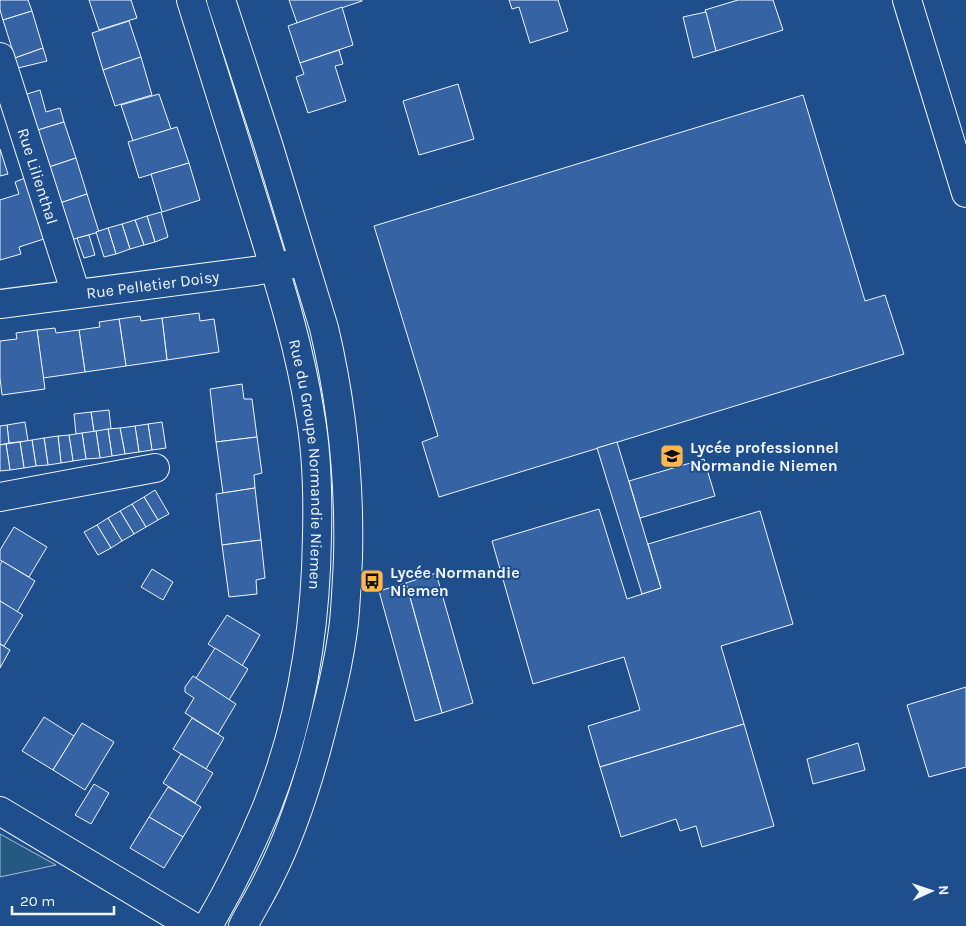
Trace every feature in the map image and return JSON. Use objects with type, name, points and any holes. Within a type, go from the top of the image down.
[{"type":"street","name":"Rue du Groupe Normandie Niemen","points":[[191,0],[295,335],[311,417],[318,514],[317,570],[314,602],[302,689],[294,720],[277,779],[266,808],[243,861],[208,926]]},
{"type":"street","name":"Rue du Groupe Normandie Niemen","points":[[221,0],[268,144],[324,328],[343,431],[348,484],[348,539],[344,621],[327,708],[302,796],[284,844],[271,875],[243,926]]},
{"type":"street","points":[[907,0],[966,193]]},
{"type":"street","name":"Rue Lilienthal","points":[[0,57],[76,294]]},
{"type":"street","name":"Rue Pelletier Doisy","points":[[0,304],[275,268],[303,262]]},
{"type":"street","points":[[0,497],[155,468]]},
{"type":"street","points":[[0,811],[192,926]]},
{"type":"shaded area","points":[[0,834],[56,865],[0,877]]},
{"type":"building","points":[[0,0],[28,0],[32,11],[3,20]]},
{"type":"building","points":[[89,0],[131,0],[137,18],[99,30]]},
{"type":"building","points":[[289,0],[362,0],[362,1],[297,23]]},
{"type":"building","points":[[509,0],[558,0],[568,31],[530,43],[519,7],[512,9]]},
{"type":"building","points":[[738,0],[773,0],[783,30],[716,51],[705,10]]},
{"type":"building","points":[[342,7],[353,45],[300,63],[288,26]]},
{"type":"building","points":[[32,11],[43,48],[15,58],[3,20]]},
{"type":"building","points":[[706,12],[716,51],[693,58],[683,17]]},
{"type":"building","points":[[129,21],[141,57],[103,70],[92,33]]},
{"type":"building","points":[[43,48],[47,61],[18,68],[15,58]]},
{"type":"building","points":[[339,50],[343,64],[335,66],[346,101],[308,113],[296,77],[304,74],[300,63]]},
{"type":"building","points":[[141,57],[152,95],[115,106],[103,70]]},
{"type":"building","points":[[458,84],[474,139],[419,155],[403,101]]},
{"type":"building","points":[[40,90],[46,112],[60,108],[64,122],[38,130],[27,94]]},
{"type":"building","points":[[159,94],[171,129],[133,141],[121,105]]},
{"type":"building","points":[[803,95],[865,301],[885,295],[904,354],[439,497],[422,442],[438,436],[374,226]]},
{"type":"building","points":[[64,122],[76,158],[49,167],[38,130]]},
{"type":"building","points":[[177,127],[189,163],[139,178],[128,142]]},
{"type":"building","points":[[0,149],[8,174],[0,176]]},
{"type":"building","points":[[76,158],[87,194],[60,203],[49,167]]},
{"type":"building","points":[[189,163],[200,200],[162,212],[151,174]]},
{"type":"building","points":[[30,176],[50,237],[19,247],[21,254],[0,260],[0,200],[19,194],[15,182]]},
{"type":"building","points":[[87,194],[99,232],[71,240],[60,203]]},
{"type":"building","points":[[161,212],[168,237],[155,242],[147,216]]},
{"type":"building","points":[[147,216],[155,242],[144,245],[135,220]]},
{"type":"building","points":[[135,220],[144,245],[130,249],[122,224]]},
{"type":"building","points":[[122,224],[130,249],[116,254],[108,228]]},
{"type":"building","points":[[108,228],[116,254],[104,257],[96,232]]},
{"type":"building","points":[[89,235],[95,255],[84,258],[77,238]]},
{"type":"building","points":[[199,313],[200,321],[214,319],[219,352],[167,360],[162,318]]},
{"type":"building","points":[[140,316],[141,321],[162,318],[167,360],[126,366],[119,319]]},
{"type":"building","points":[[119,319],[126,366],[85,372],[79,330],[100,327],[99,322]]},
{"type":"building","points":[[55,328],[56,333],[79,330],[85,372],[43,378],[37,330]]},
{"type":"building","points":[[37,330],[45,389],[2,395],[0,341],[17,339],[16,333]]},
{"type":"building","points":[[242,384],[244,399],[252,399],[257,437],[216,442],[210,389]]},
{"type":"building","points":[[109,410],[111,429],[94,432],[91,412]]},
{"type":"building","points":[[91,412],[94,432],[76,434],[74,414]]},
{"type":"building","points":[[25,422],[28,441],[9,443],[7,425]]},
{"type":"building","points":[[162,422],[166,448],[152,450],[148,424]]},
{"type":"building","points":[[148,424],[152,450],[139,452],[135,426]]},
{"type":"building","points":[[7,425],[9,443],[0,445],[0,426]]},
{"type":"building","points":[[135,426],[139,452],[125,454],[120,428]]},
{"type":"building","points":[[120,428],[125,454],[112,456],[108,429]]},
{"type":"building","points":[[108,429],[112,456],[100,458],[96,431]]},
{"type":"building","points":[[96,431],[100,458],[86,459],[82,433]]},
{"type":"building","points":[[82,433],[86,459],[73,461],[69,435]]},
{"type":"building","points":[[69,435],[73,461],[61,463],[58,436]]},
{"type":"building","points":[[58,436],[61,463],[48,465],[44,438]]},
{"type":"building","points":[[257,437],[262,473],[254,475],[255,488],[223,493],[216,442]]},
{"type":"building","points":[[44,438],[48,465],[36,466],[32,440]]},
{"type":"building","points":[[32,440],[36,466],[24,468],[20,442]]},
{"type":"building","points":[[20,442],[24,468],[10,470],[6,444]]},
{"type":"building","points":[[617,442],[661,588],[642,594],[597,448]]},
{"type":"building","points":[[6,444],[10,470],[0,471],[0,445]]},
{"type":"building","points":[[704,459],[715,496],[640,518],[629,481]]},
{"type":"building","points":[[255,488],[261,540],[222,545],[216,494]]},
{"type":"building","points":[[155,490],[169,514],[158,520],[144,497]]},
{"type":"building","points":[[144,497],[158,520],[146,527],[132,504]]},
{"type":"building","points":[[132,504],[146,527],[134,534],[120,511]]},
{"type":"building","points":[[599,509],[627,599],[661,588],[648,544],[760,511],[793,624],[721,646],[744,724],[600,767],[588,726],[640,710],[624,657],[533,684],[492,541]]},
{"type":"building","points":[[120,511],[134,534],[122,541],[108,518]]},
{"type":"building","points":[[108,518],[122,541],[111,548],[97,525]]},
{"type":"building","points":[[97,525],[111,548],[98,555],[84,532]]},
{"type":"building","points":[[14,527],[47,547],[29,577],[0,560],[0,550]]},
{"type":"building","points":[[261,540],[265,578],[256,580],[257,594],[229,597],[222,545]]},
{"type":"building","points":[[2,561],[35,581],[17,612],[0,601],[0,565]]},
{"type":"building","points":[[152,569],[173,582],[163,600],[141,587]]},
{"type":"building","points":[[436,573],[473,703],[442,713],[406,583]]},
{"type":"building","points":[[406,583],[442,713],[415,721],[379,591]]},
{"type":"building","points":[[0,601],[23,615],[4,646],[0,644]]},
{"type":"building","points":[[227,615],[260,635],[242,666],[208,644]]},
{"type":"building","points":[[0,644],[10,650],[0,668]]},
{"type":"building","points":[[215,648],[248,669],[229,700],[196,678]]},
{"type":"building","points":[[193,676],[236,704],[218,734],[185,713],[194,698],[185,692],[185,687]]},
{"type":"building","points":[[966,687],[966,767],[929,777],[907,705]]},
{"type":"building","points":[[44,717],[74,736],[53,770],[22,751]]},
{"type":"building","points":[[192,718],[224,738],[206,769],[173,749]]},
{"type":"building","points":[[82,723],[114,742],[85,790],[53,770]]},
{"type":"building","points":[[744,724],[774,826],[702,847],[696,826],[680,831],[676,819],[621,837],[600,767]]},
{"type":"building","points":[[858,743],[865,770],[813,784],[807,759]]},
{"type":"building","points":[[181,754],[213,773],[195,803],[163,783]]},
{"type":"building","points":[[94,784],[109,793],[91,824],[75,815]]},
{"type":"building","points":[[168,787],[201,807],[183,837],[149,817]]},
{"type":"building","points":[[149,817],[183,837],[164,868],[130,848]]},
{"type":"place","name":"Lycée professionnel Normandie Niemen","points":[[672,456]]},
{"type":"place","name":"Lycée Normandie Niemen","points":[[372,581]]}]
